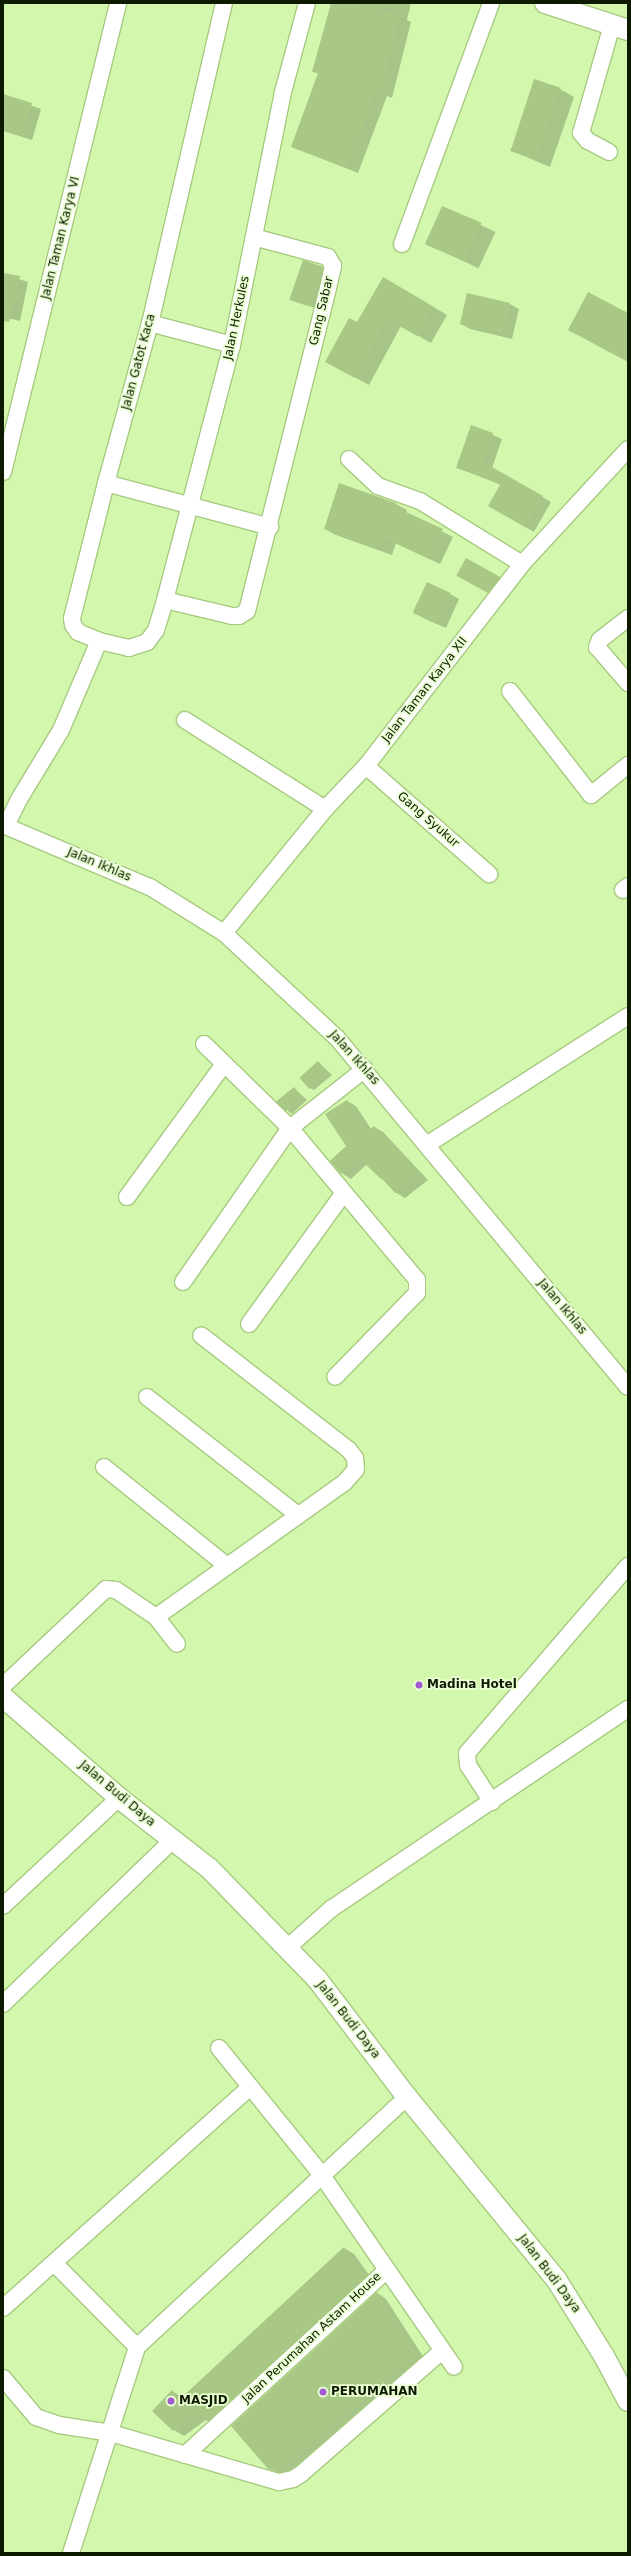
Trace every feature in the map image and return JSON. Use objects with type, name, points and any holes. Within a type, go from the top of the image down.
[{"type":"street","name":"Jalan Taman Karya VI","points":[[3,472],[118,3]]},
{"type":"street","name":"Jalan Gatot Kaca","points":[[156,630],[147,642],[129,648],[99,641],[78,632],[73,625],[72,618],[106,483],[150,323],[224,3]]},
{"type":"street","name":"Jalan Herkules","points":[[156,630],[232,345],[283,92],[307,3]]},
{"type":"street","points":[[402,244],[491,3]]},
{"type":"street","points":[[545,3],[620,28],[581,133],[588,141],[609,152]]},
{"type":"street","name":"Gang Sabar","points":[[254,237],[308,250],[328,257],[332,261],[328,288],[270,527]]},
{"type":"street","points":[[150,323],[232,345]]},
{"type":"street","name":"Jalan Taman Karya XII","points":[[224,933],[325,809],[366,766],[522,564],[628,449]]},
{"type":"street","points":[[349,459],[378,486],[420,501],[522,564]]},
{"type":"street","points":[[106,483],[270,527],[247,611],[243,615],[232,616],[165,600]]},
{"type":"street","points":[[628,618],[600,640],[597,647],[628,683]]},
{"type":"street","points":[[5,825],[61,730],[99,641]]},
{"type":"street","points":[[510,692],[591,795],[628,765]]},
{"type":"street","points":[[185,720],[325,809]]},
{"type":"street","name":"Gang Syukur","points":[[366,766],[490,874]]},
{"type":"street","name":"Jalan Ikhlas","points":[[5,825],[150,887],[224,933],[338,1038],[428,1144],[628,1387]]},
{"type":"street","points":[[428,1144],[628,1016]]},
{"type":"street","points":[[204,1044],[290,1128],[417,1280],[418,1289],[335,1377]]},
{"type":"street","points":[[127,1197],[224,1064]]},
{"type":"street","points":[[183,1282],[290,1128],[365,1069]]},
{"type":"street","points":[[249,1324],[344,1193]]},
{"type":"street","points":[[156,1617],[353,1475],[356,1469],[355,1458],[201,1335]]},
{"type":"street","points":[[147,1397],[298,1515]]},
{"type":"street","points":[[104,1467],[228,1566]]},
{"type":"street","points":[[492,1802],[468,1765],[467,1753],[628,1566]]},
{"type":"street","points":[[3,1686],[106,1589],[116,1590],[156,1617],[177,1644]]},
{"type":"street","name":"Jalan Budi Daya","points":[[3,1697],[119,1798],[209,1868],[317,1980],[407,2096],[560,2284],[604,2356],[628,2401]]},
{"type":"street","points":[[287,1948],[331,1909],[628,1709]]},
{"type":"street","points":[[3,1906],[119,1798]]},
{"type":"street","points":[[3,2004],[173,1840]]},
{"type":"street","name":"Jalan Perumahan Astam House","points":[[219,2048],[321,2174],[454,2367]]},
{"type":"street","points":[[3,2308],[250,2087]]},
{"type":"street","points":[[71,2553],[111,2433],[137,2347],[321,2174],[407,2096]]},
{"type":"street","points":[[54,2263],[137,2347]]},
{"type":"street","name":"Jalan Perumahan Astam House","points":[[185,2455],[387,2270]]},
{"type":"street","points":[[3,2378],[36,2417],[59,2425],[111,2433],[270,2481],[293,2479],[442,2351]]},
{"type":"building","points":[[331,3],[344,3],[400,15],[381,92],[376,91],[347,168],[291,147],[318,73],[312,72]]},
{"type":"building","points":[[534,79],[561,88],[537,160],[511,151]]},
{"type":"building","points":[[3,94],[32,103],[23,135],[3,129]]},
{"type":"building","points":[[442,206],[482,223],[465,261],[426,245]]},
{"type":"building","points":[[303,260],[323,267],[309,307],[289,300]]},
{"type":"building","points":[[3,273],[20,276],[9,322],[3,321]]},
{"type":"building","points":[[383,277],[434,307],[417,336],[387,319],[355,378],[325,362],[349,318],[357,322]]},
{"type":"building","points":[[588,292],[628,313],[628,362],[568,330]]},
{"type":"building","points":[[467,293],[510,303],[503,334],[460,324]]},
{"type":"building","points":[[471,425],[493,433],[483,462],[543,496],[525,527],[488,506],[501,483],[456,468]]},
{"type":"building","points":[[339,483],[396,503],[395,507],[443,529],[429,559],[384,538],[381,549],[324,529]]},
{"type":"building","points":[[466,558],[499,576],[490,594],[456,575]]},
{"type":"building","points":[[427,582],[451,593],[436,624],[413,613]]},
{"type":"building","points":[[318,1061],[328,1072],[309,1089],[299,1078]]},
{"type":"building","points":[[294,1087],[303,1098],[285,1112],[276,1101]]},
{"type":"building","points":[[347,1100],[368,1131],[374,1126],[419,1175],[395,1193],[382,1177],[381,1179],[359,1158],[341,1174],[330,1161],[346,1146],[325,1114]]},
{"type":"building","points":[[344,2247],[366,2277],[218,2412],[206,2420],[199,2413],[173,2431],[152,2411],[172,2390],[179,2400]]},
{"type":"building","name":"PERUMAHAN","points":[[377,2292],[418,2355],[278,2472],[268,2469],[231,2426]]},
{"type":"place","name":"Madina Hotel","points":[[419,1685]]},
{"type":"place","name":"PERUMAHAN","points":[[323,2392]]},
{"type":"place","name":"MASJID","points":[[171,2401]]}]
